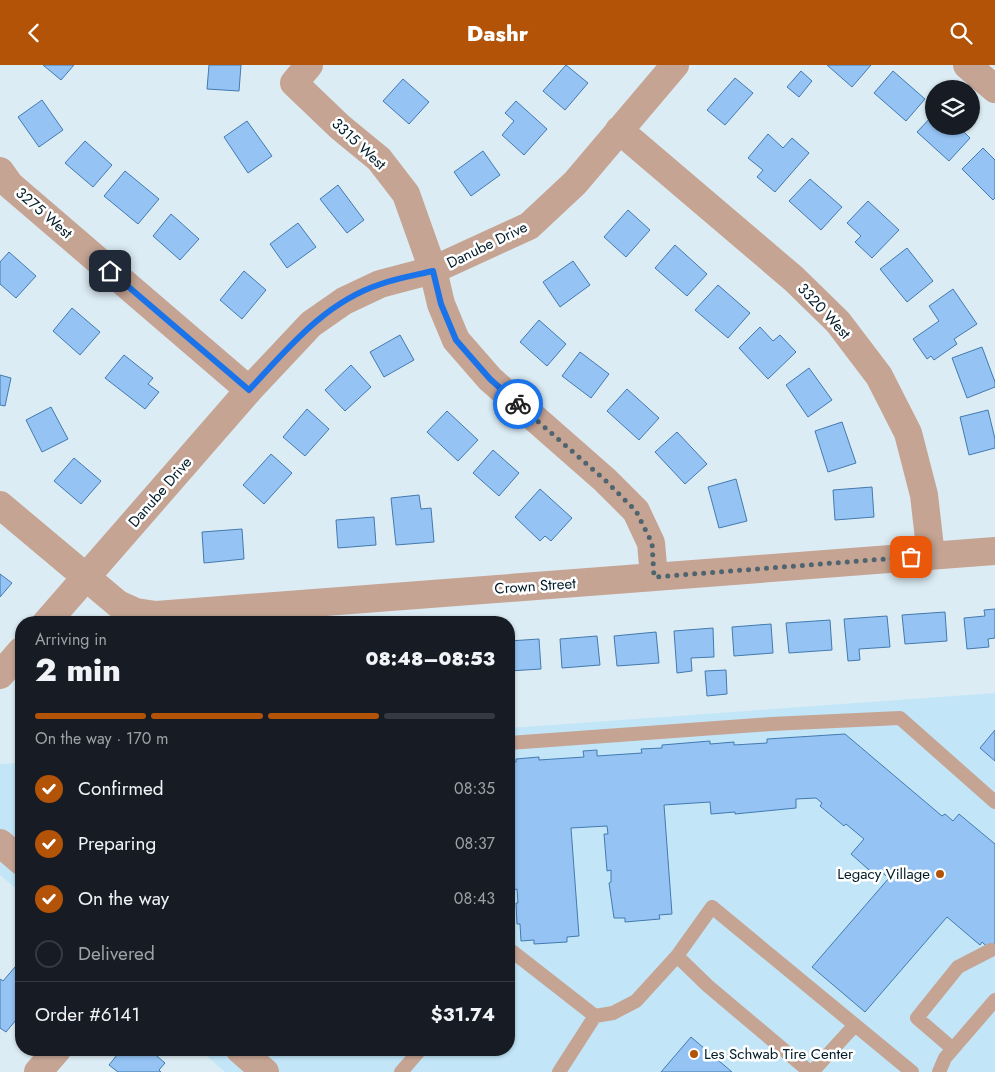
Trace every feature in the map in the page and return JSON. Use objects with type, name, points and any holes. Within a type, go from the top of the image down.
[{"type":"street","name":"Danube Drive","points":[[52,616],[249,390],[310,324],[344,301],[380,284],[433,271],[529,226],[575,183],[675,65]]},
{"type":"street","points":[[967,65],[995,89]]},
{"type":"street","name":"3315 West","points":[[301,74],[340,127],[379,159],[406,193],[433,271],[441,304],[456,340],[490,379],[605,480],[636,511],[652,543],[654,577]]},
{"type":"street","name":"3320 West","points":[[619,130],[794,279],[838,322],[879,376],[908,433],[924,495],[931,556]]},
{"type":"street","name":"3275 West","points":[[0,171],[10,185],[249,390]]},
{"type":"street","name":"Crown Street","points":[[0,505],[118,604],[136,612],[156,615],[995,551]]},
{"type":"street","points":[[0,675],[15,658]]},
{"type":"street","points":[[0,843],[15,856]]},
{"type":"street","points":[[38,1072],[52,1056]]},
{"type":"street","points":[[247,1056],[265,1072]]},
{"type":"lane","points":[[515,743],[771,724],[900,718],[995,802]]},
{"type":"lane","points":[[559,1072],[594,1017],[613,1013],[636,1001],[677,956],[712,907],[912,1072]]},
{"type":"lane","points":[[953,1049],[917,1018],[958,967],[991,950]]},
{"type":"lane","points":[[515,954],[594,1017]]},
{"type":"lane","points":[[677,956],[708,986],[811,1072],[855,1025]]},
{"type":"lane","points":[[939,1072],[945,1058],[995,1000]]},
{"type":"lane","points":[[401,1072],[415,1056]]},
{"type":"shaded area","points":[[995,693],[995,1072],[225,1072],[207,1056],[515,1056],[515,728]]},
{"type":"shaded area","points":[[15,763],[15,888],[0,875],[0,764]]},
{"type":"building","points":[[43,65],[74,65],[61,80]]},
{"type":"building","points":[[209,65],[241,65],[239,91],[207,89]]},
{"type":"building","points":[[566,65],[588,83],[565,110],[543,91]]},
{"type":"building","points":[[827,65],[871,65],[852,87]]},
{"type":"building","points":[[801,71],[812,81],[799,97],[787,87]]},
{"type":"building","points":[[893,71],[925,99],[906,121],[874,93]]},
{"type":"building","points":[[735,78],[753,93],[725,125],[707,110]]},
{"type":"building","points":[[403,79],[429,102],[409,124],[383,101]]},
{"type":"building","points":[[42,100],[63,130],[39,147],[18,117]]},
{"type":"building","points":[[516,101],[547,129],[524,155],[502,135],[514,121],[505,113]]},
{"type":"building","points":[[247,121],[272,156],[248,173],[224,137]]},
{"type":"building","points":[[925,124],[925,135],[967,135],[970,138],[949,161],[917,132]]},
{"type":"building","points":[[768,134],[783,148],[792,138],[809,153],[775,192],[757,177],[763,170],[748,158]]},
{"type":"building","points":[[85,141],[112,165],[93,187],[65,163]]},
{"type":"building","points":[[983,148],[995,160],[995,198],[993,200],[962,169]]},
{"type":"building","points":[[483,151],[500,175],[471,196],[454,172]]},
{"type":"building","points":[[125,171],[159,199],[138,224],[104,196]]},
{"type":"building","points":[[810,179],[842,207],[821,230],[789,201]]},
{"type":"building","points":[[338,185],[364,220],[347,233],[320,199]]},
{"type":"building","points":[[868,201],[899,230],[872,258],[855,242],[861,236],[847,223]]},
{"type":"building","points":[[628,210],[650,230],[626,257],[604,237]]},
{"type":"building","points":[[171,214],[199,239],[180,260],[153,236]]},
{"type":"building","points":[[298,223],[316,247],[287,268],[270,244]]},
{"type":"building","points":[[675,245],[707,274],[687,296],[655,268]]},
{"type":"building","points":[[907,248],[933,281],[907,302],[880,269]]},
{"type":"building","points":[[9,252],[36,276],[16,298],[0,284],[0,262]]},
{"type":"building","points":[[573,261],[590,285],[560,307],[543,282]]},
{"type":"building","points":[[244,271],[266,290],[242,319],[220,300]]},
{"type":"building","points":[[718,285],[750,313],[728,338],[695,310]]},
{"type":"building","points":[[953,289],[977,324],[954,339],[957,344],[934,360],[931,356],[927,359],[913,339],[939,321],[929,306]]},
{"type":"building","points":[[72,308],[100,332],[80,355],[53,331]]},
{"type":"building","points":[[539,320],[566,344],[547,366],[520,342]]},
{"type":"building","points":[[760,327],[773,341],[780,335],[796,352],[768,379],[739,348]]},
{"type":"building","points":[[400,335],[414,360],[384,377],[370,352]]},
{"type":"building","points":[[982,347],[995,382],[995,387],[967,398],[952,358]]},
{"type":"building","points":[[580,352],[609,374],[591,398],[562,376]]},
{"type":"building","points":[[124,355],[153,378],[148,384],[159,392],[145,409],[105,378]]},
{"type":"building","points":[[351,365],[371,387],[345,411],[325,390]]},
{"type":"building","points":[[809,368],[832,400],[808,417],[786,385]]},
{"type":"building","points":[[0,375],[11,378],[5,406],[0,405]]},
{"type":"building","points":[[627,389],[659,418],[639,440],[607,411]]},
{"type":"building","points":[[51,407],[68,439],[42,452],[26,420]]},
{"type":"building","points":[[307,409],[329,429],[305,456],[283,437]]},
{"type":"building","points":[[988,410],[995,439],[995,448],[969,455],[960,417]]},
{"type":"building","points":[[447,411],[478,440],[458,461],[427,432]]},
{"type":"building","points":[[842,422],[856,463],[828,472],[815,431]]},
{"type":"building","points":[[677,432],[707,464],[685,484],[655,452]]},
{"type":"building","points":[[493,450],[519,473],[499,496],[473,473]]},
{"type":"building","points":[[271,454],[292,473],[264,504],[243,485]]},
{"type":"building","points":[[74,458],[101,481],[81,504],[54,481]]},
{"type":"building","points":[[736,479],[747,521],[719,528],[708,487]]},
{"type":"building","points":[[872,487],[874,517],[835,520],[833,490]]},
{"type":"building","points":[[540,489],[572,518],[551,541],[545,536],[540,541],[515,517]]},
{"type":"building","points":[[419,495],[421,509],[431,508],[434,542],[396,545],[391,498]]},
{"type":"building","points":[[374,517],[376,545],[338,548],[336,520]]},
{"type":"building","points":[[242,529],[244,559],[204,563],[202,532]]},
{"type":"building","points":[[0,574],[12,583],[0,597]]},
{"type":"building","points":[[995,609],[995,638],[988,639],[989,647],[967,649],[964,618],[985,616],[984,610]]},
{"type":"building","points":[[945,612],[947,641],[905,644],[902,615]]},
{"type":"building","points":[[887,616],[890,647],[859,649],[860,660],[848,661],[844,619]]},
{"type":"building","points":[[830,620],[832,650],[789,653],[786,623]]},
{"type":"building","points":[[771,624],[773,653],[734,656],[732,627]]},
{"type":"building","points":[[713,628],[714,657],[691,658],[692,671],[677,673],[674,631]]},
{"type":"building","points":[[656,632],[659,663],[617,666],[614,636]]},
{"type":"building","points":[[597,636],[600,665],[562,668],[560,639]]},
{"type":"building","points":[[539,639],[541,669],[515,671],[515,641]]},
{"type":"building","points":[[726,670],[727,694],[707,696],[705,671]]},
{"type":"building","points":[[995,730],[995,761],[980,748]]},
{"type":"building","name":"Legacy Village","points":[[845,734],[942,816],[945,814],[953,821],[959,814],[995,844],[995,954],[982,942],[980,945],[947,917],[865,1012],[812,967],[889,878],[881,872],[877,877],[851,854],[864,839],[846,824],[844,826],[820,806],[822,803],[816,798],[796,799],[796,808],[735,814],[735,812],[711,814],[710,802],[664,805],[672,914],[659,915],[660,919],[625,922],[625,918],[614,918],[609,883],[611,882],[611,870],[607,871],[604,834],[608,834],[607,826],[571,828],[579,936],[567,937],[567,942],[534,944],[534,940],[521,941],[520,924],[517,924],[517,889],[515,890],[516,759],[539,757],[539,760],[584,757],[583,751],[597,750],[597,756],[642,753],[641,749],[662,748],[662,745],[710,741],[710,744],[734,742],[734,745],[767,743],[767,739]]},
{"type":"building","points":[[15,967],[15,1021],[6,1032],[0,1028],[0,979],[3,981]]},
{"type":"building","name":"Les Schwab Tire Center","points":[[691,1037],[732,1072],[661,1072]]},
{"type":"building","points":[[116,1056],[157,1056],[165,1063],[159,1070],[161,1072],[118,1072],[109,1065]]},
{"type":"way so far","points":[[518,404],[605,480],[636,511],[652,543],[654,577],[911,557]]},
{"type":"place","name":"Legacy Village","points":[[940,874]]},
{"type":"place","name":"Les Schwab Tire Center","points":[[694,1054]]},
{"type":"route","points":[[110,271],[249,390],[310,324],[344,301],[380,284],[433,271],[441,304],[456,340],[490,379],[518,404]]}]
